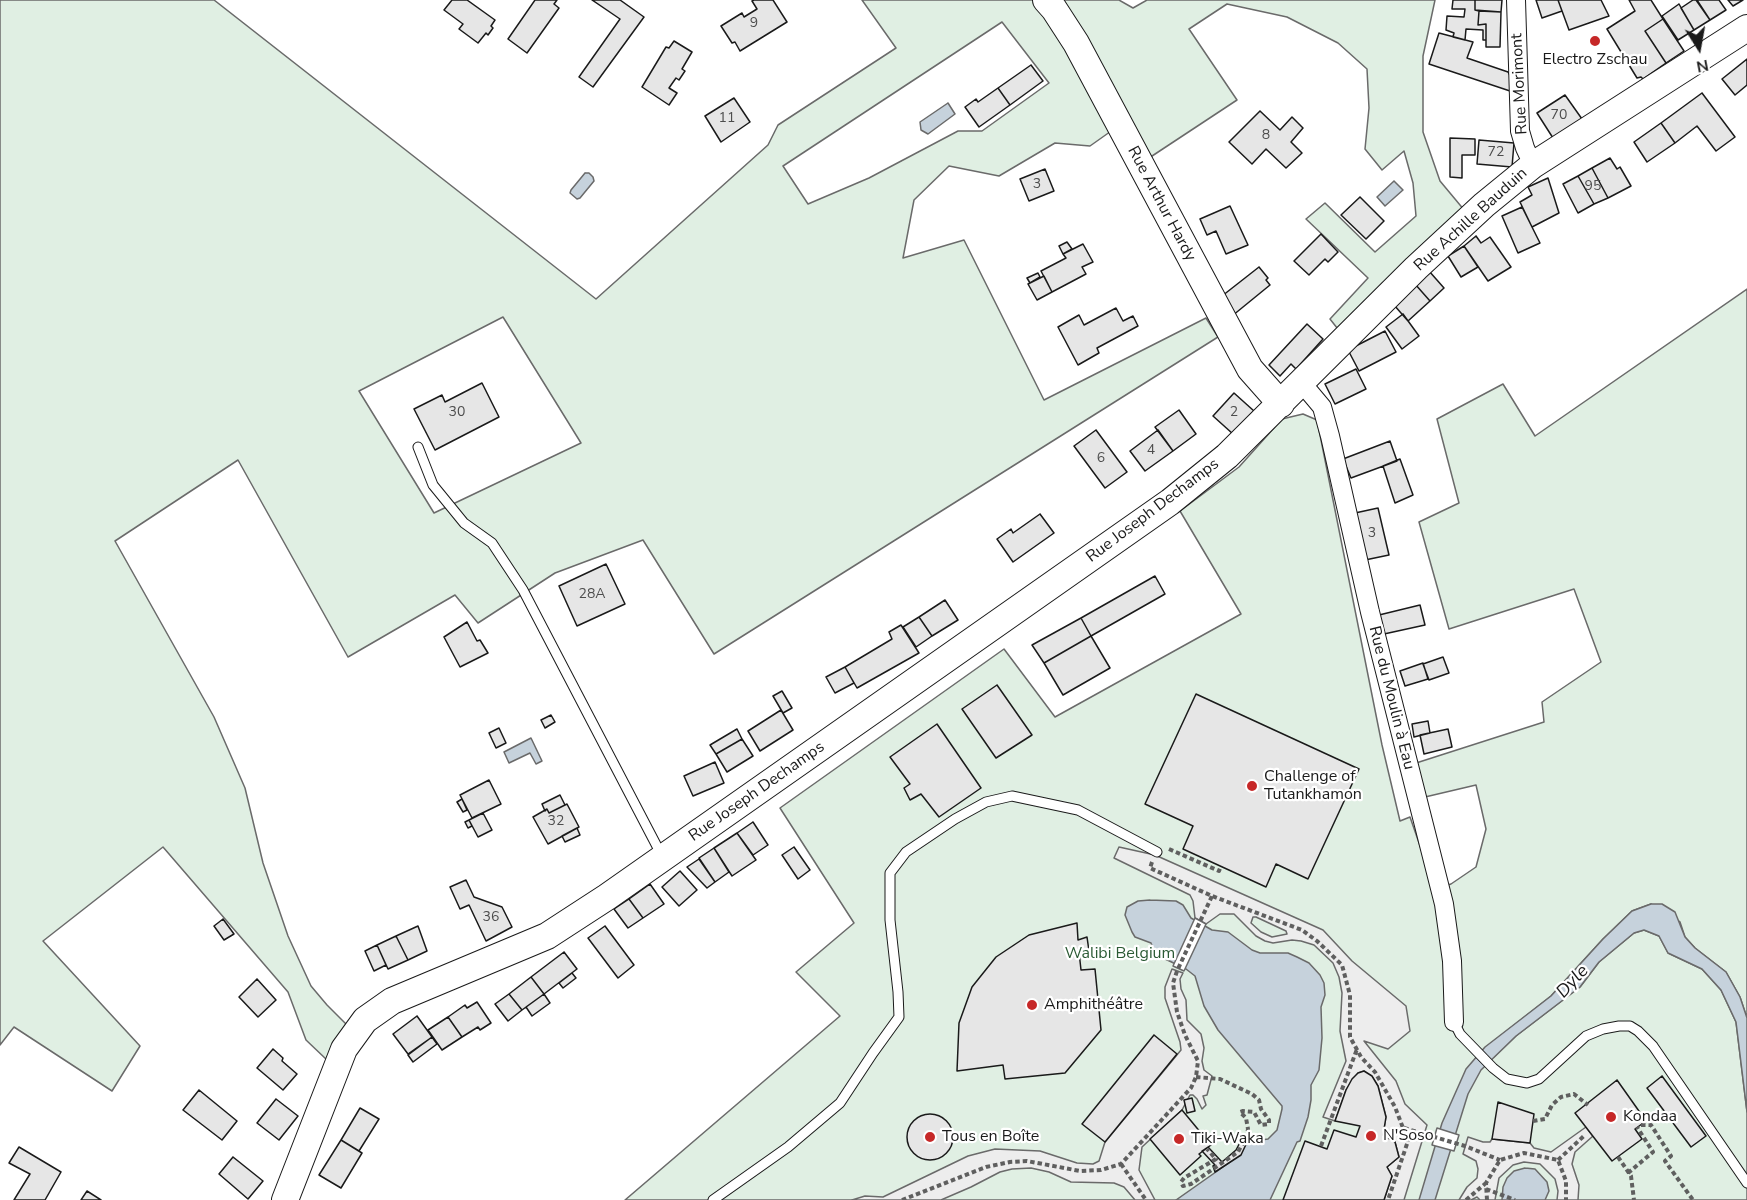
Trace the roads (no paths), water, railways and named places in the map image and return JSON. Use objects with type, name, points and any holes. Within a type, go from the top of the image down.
[{"type":"street","name":"Rue Arthur Hardy","points":[[1046,0],[1076,43],[1250,369],[1281,404]]},
{"type":"street","name":"Rue Morimont","points":[[1516,0],[1520,131],[1533,165]]},
{"type":"street","name":"Rue Achille Bauduin","points":[[1281,404],[1416,268],[1484,205],[1533,165],[1747,28]]},
{"type":"street","name":"Rue du Moulin à Eau","points":[[1301,382],[1322,407],[1330,436],[1373,622],[1444,904],[1452,961],[1457,1028]]},
{"type":"street","name":"Rue Joseph Dechamps","points":[[285,1200],[344,1049],[365,1020],[392,1000],[547,936],[663,858],[1170,502],[1227,456],[1281,404]]},
{"type":"lane","points":[[418,447],[433,485],[464,523],[492,543],[523,590],[663,858]]},
{"type":"lane","points":[[713,1200],[788,1147],[840,1103],[899,1017],[890,920],[890,873],[906,852],[955,819],[986,802],[1012,796],[1078,810],[1157,852]]},
{"type":"lane","points":[[1457,1028],[1493,1068],[1507,1079],[1527,1083],[1539,1079],[1586,1036],[1619,1026],[1630,1026],[1638,1030],[1653,1046],[1747,1184]]},
{"type":"water","points":[[948,103],[955,114],[928,134],[921,130],[920,122]]},
{"type":"water","points":[[585,173],[589,173],[594,181],[577,199],[570,193]]},
{"type":"water","points":[[1394,181],[1403,190],[1385,206],[1377,197]]},
{"type":"water","points":[[531,738],[542,761],[536,764],[530,753],[509,763],[504,752]]},
{"type":"water","points":[[1138,901],[1176,901],[1183,905],[1191,918],[1212,930],[1228,932],[1252,950],[1260,953],[1288,953],[1297,957],[1309,963],[1324,983],[1319,1070],[1311,1085],[1308,1117],[1300,1141],[1297,1142],[1270,1200],[1176,1200],[1240,1155],[1249,1138],[1258,1136],[1261,1140],[1268,1139],[1277,1130],[1282,1106],[1218,1030],[1204,1006],[1195,976],[1159,956],[1151,943],[1135,937],[1125,915],[1127,907]]},
{"type":"water","name":"Dyle","points":[[1651,904],[1662,904],[1675,912],[1685,937],[1695,948],[1726,972],[1740,997],[1747,1018],[1747,1112],[1736,1022],[1721,990],[1702,969],[1668,953],[1659,936],[1644,930],[1634,933],[1599,962],[1580,987],[1516,1036],[1481,1070],[1468,1094],[1435,1200],[1419,1200],[1442,1123],[1466,1069],[1485,1047],[1551,996],[1632,911]]},
{"type":"water","points":[[1525,1168],[1535,1169],[1547,1182],[1549,1191],[1545,1200],[1502,1200],[1503,1187],[1507,1178],[1514,1171]]},
{"type":"place","name":"Electro Zschau","points":[[1595,41]]},
{"type":"place","name":"Challenge of Tutankhamon","points":[[1252,786]]},
{"type":"place","name":"Amphithéâtre","points":[[1032,1005]]},
{"type":"place","name":"Kondaa","points":[[1611,1117]]},
{"type":"place","name":"N'Soso","points":[[1371,1136]]},
{"type":"place","name":"Tous en Boîte","points":[[930,1137]]},
{"type":"place","name":"Tiki-Waka","points":[[1179,1139]]},
{"type":"park label","name":"Walibi Belgium","points":[[1120,954]]}]
